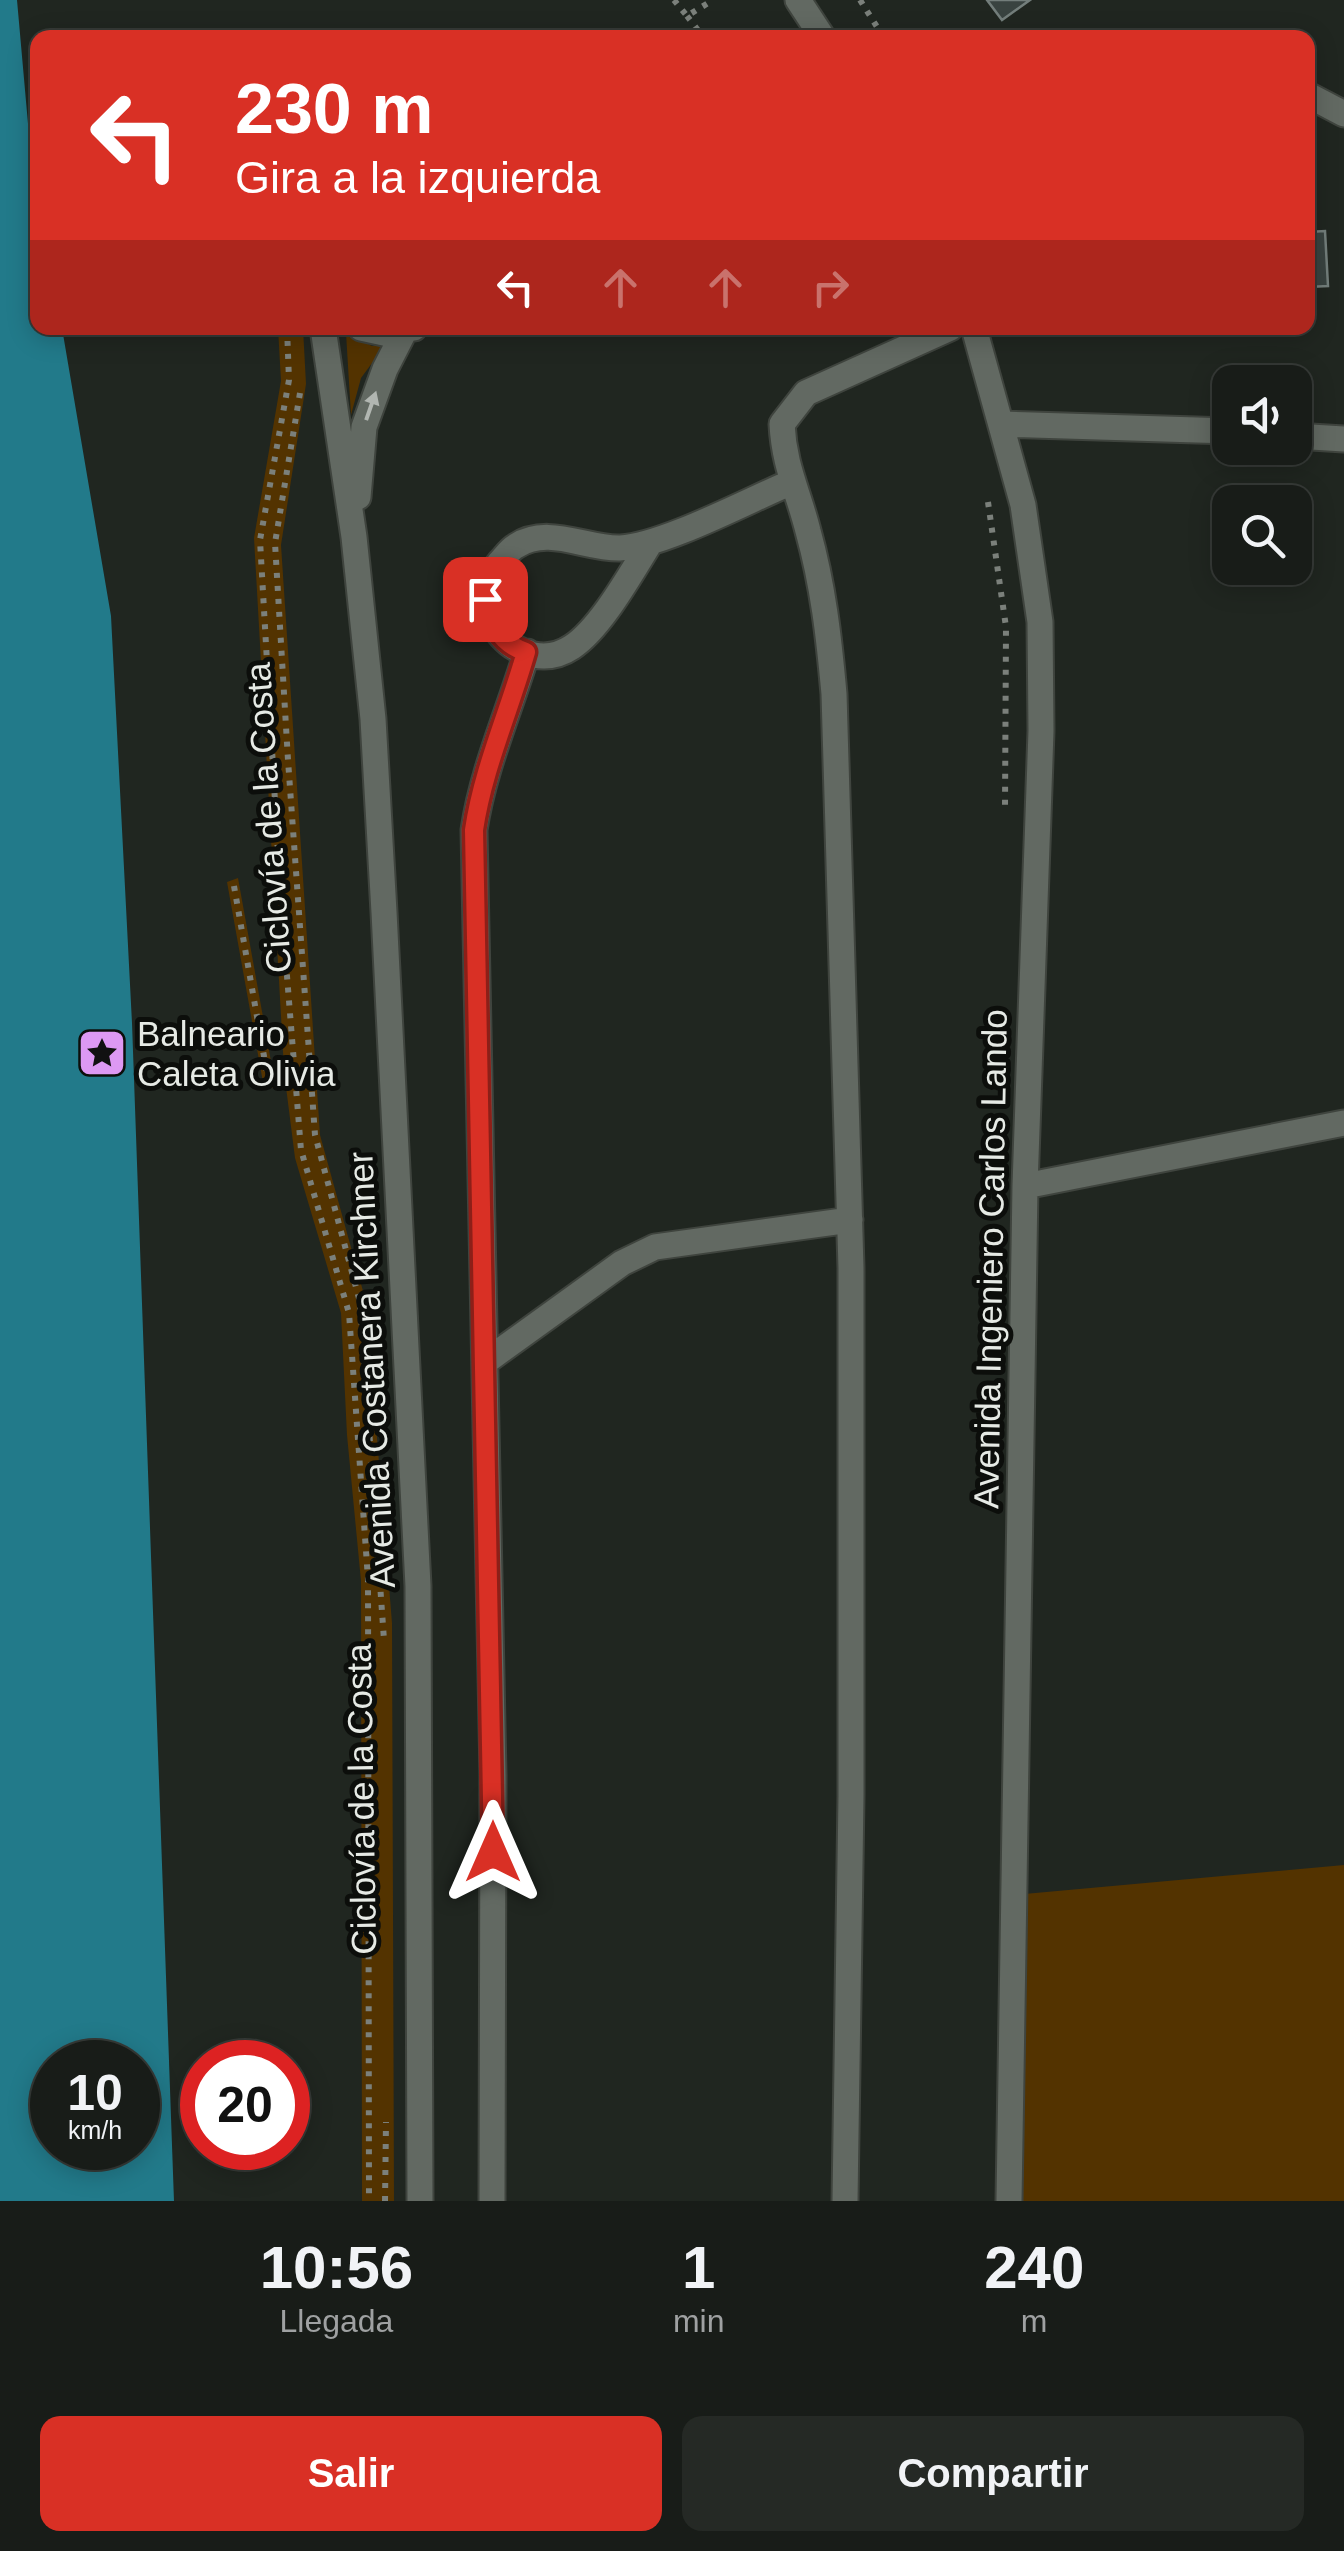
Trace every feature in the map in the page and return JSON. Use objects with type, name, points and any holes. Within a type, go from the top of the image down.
[{"type":"street","points":[[798,0],[818,30]]},
{"type":"street","points":[[1315,99],[1344,114]]},
{"type":"street","points":[[324,335],[354,537]]},
{"type":"street","points":[[354,537],[364,427],[384,369],[406,335]]},
{"type":"street","points":[[845,2201],[851,1796],[850,1220],[834,694],[826,602],[784,457],[782,424],[806,394],[935,335]]},
{"type":"street","name":"Avenida Ingeniero Carlos Lando","points":[[976,335],[1023,505],[1040,622],[1041,732],[1025,1186],[1009,2201]]},
{"type":"street","points":[[1003,424],[1212,430]]},
{"type":"street","points":[[1312,437],[1344,439]]},
{"type":"street","points":[[650,543],[607,610],[572,648],[540,656],[526,652],[513,648],[490,624],[485,599],[488,577],[513,547],[532,538],[618,548],[650,543],[792,482]]},
{"type":"street","name":"Avenida Costanera Kirchner","points":[[354,537],[374,720],[418,1586],[420,2201]]},
{"type":"street","points":[[492,2201],[493,1775],[474,830],[479,792],[509,713],[526,652]]},
{"type":"street","points":[[1025,1186],[1344,1123]]},
{"type":"street","points":[[485,1362],[622,1262],[655,1247],[850,1220]]},
{"type":"path","points":[[674,0],[698,30]]},
{"type":"path","points":[[687,16],[713,0]]},
{"type":"path","points":[[860,0],[879,30]]},
{"type":"path","points":[[287,335],[288,380],[260,540],[280,889],[301,1150],[349,1312],[368,1579],[369,2201]]},
{"type":"path","name":"Ciclovía de la Costa","points":[[302,381],[275,542],[288,760],[314,1134],[360,1302],[384,1646]]},
{"type":"path","points":[[234,886],[268,1079],[296,1080]]},
{"type":"path","points":[[385,2201],[386,2106]]},
{"type":"shaded area","points":[[278,335],[303,335],[306,384],[281,545],[320,1135],[366,1302],[392,1623],[394,2201],[362,2201],[361,1581],[347,1435],[341,1313],[295,1158],[286,1087],[264,1088],[227,882],[238,878],[272,1067],[284,1069],[254,538],[281,381]]},
{"type":"shaded area","points":[[346,335],[372,346],[386,344],[361,378],[351,415]]},
{"type":"shaded area","points":[[1344,1865],[1344,2201],[1009,2201],[1012,1895]]},
{"type":"water","points":[[0,0],[17,0],[30,141],[30,335],[63,335],[111,616],[132,1023],[174,2201],[0,2201]]},
{"type":"building","points":[[987,0],[1030,0],[1002,20]]},
{"type":"building","points":[[1325,231],[1328,286],[1315,287],[1315,232]]},
{"type":"place","name":"Balneario Caleta Olivia","points":[[102,1053]]},
{"type":"route","points":[[485,599],[490,624],[513,648],[526,652],[509,713],[479,792],[474,830],[493,1852]]}]
